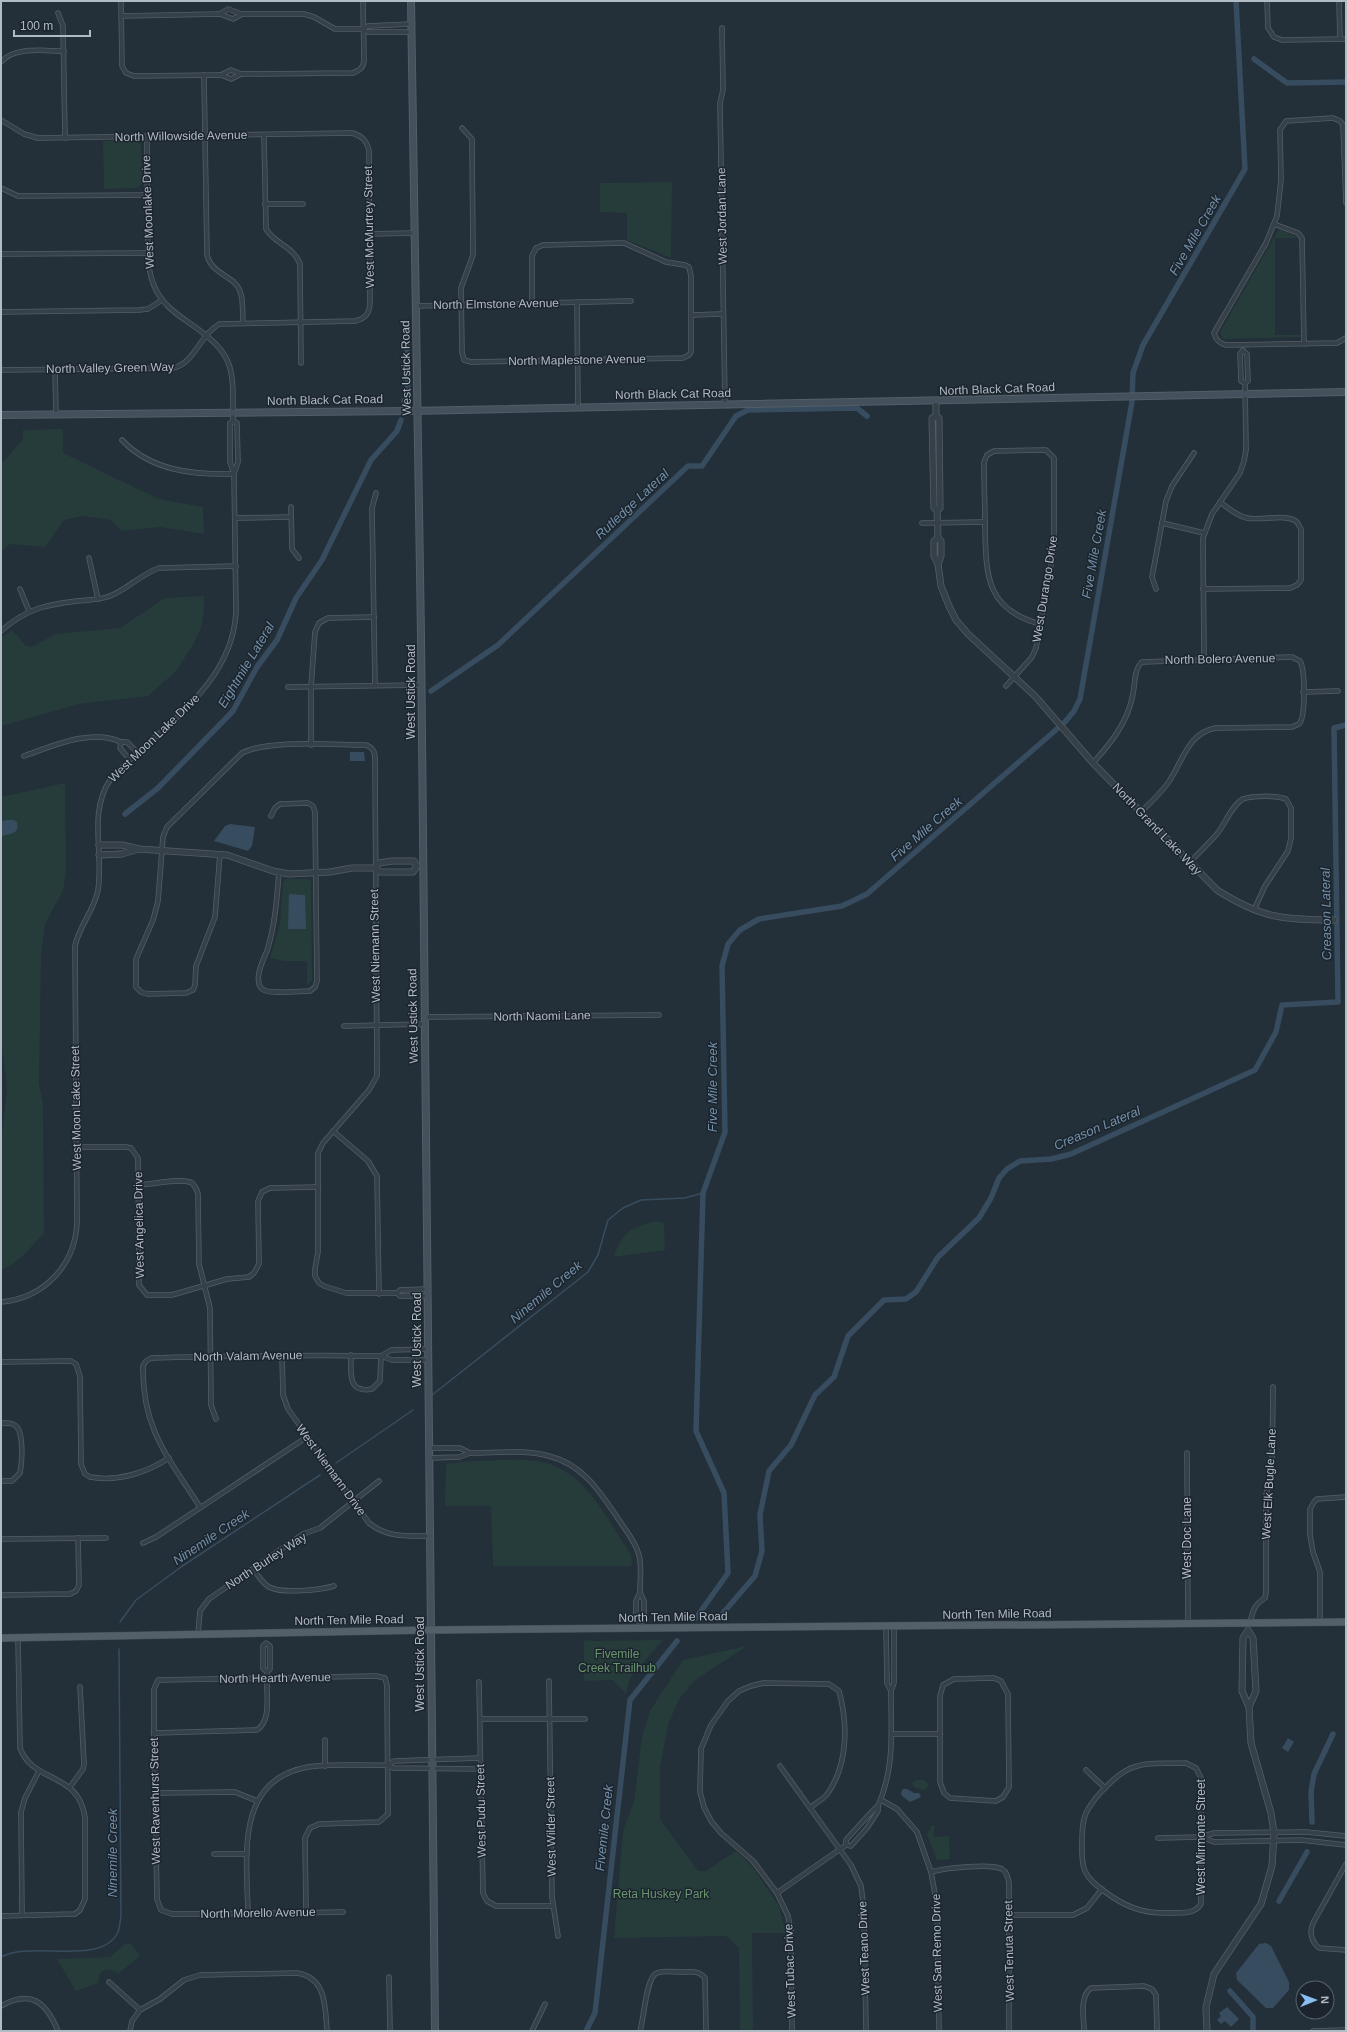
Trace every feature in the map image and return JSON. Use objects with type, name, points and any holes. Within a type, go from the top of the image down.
[{"type":"main road","name":"West Ustick Road","points":[[411,1],[422,685],[420,865],[428,1289],[435,2031]]},
{"type":"main road","name":"North Black Cat Road","points":[[1,415],[936,402],[1346,392]]},
{"type":"main road","name":"North Ten Mile Road","points":[[1,1638],[640,1626],[890,1627],[1188,1623],[1249,1625],[1346,1622]]},
{"type":"street","points":[[121,1],[122,66],[126,73],[134,76],[221,74],[231,70],[241,74],[353,73],[358,71],[363,66],[363,1]]},
{"type":"street","points":[[1267,1],[1268,28],[1274,37],[1282,40],[1346,39]]},
{"type":"street","points":[[1339,1],[1340,39]]},
{"type":"street","points":[[220,14],[228,10],[242,14],[304,14],[314,17],[335,29],[364,29],[368,32],[411,32]]},
{"type":"street","points":[[58,13],[63,26],[65,138]]},
{"type":"street","points":[[121,16],[220,14],[233,19],[242,14]]},
{"type":"street","points":[[364,29],[368,26],[411,24]]},
{"type":"street","name":"West Jordan Lane","points":[[722,28],[722,90],[720,103],[726,404]]},
{"type":"street","points":[[1,62],[8,55],[20,52],[64,51]]},
{"type":"street","points":[[221,74],[231,79],[241,74]]},
{"type":"street","points":[[204,75],[207,255],[209,263],[234,282],[240,290],[243,323]]},
{"type":"street","points":[[1345,339],[1337,343],[1226,345],[1220,344],[1216,339],[1216,329],[1266,243],[1274,224],[1280,196],[1280,130],[1283,123],[1290,119],[1333,118],[1340,121],[1345,130],[1346,203]]},
{"type":"street","name":"North Willowside Avenue","points":[[1,120],[30,136],[65,138],[352,133],[364,138]]},
{"type":"street","points":[[461,305],[461,288],[473,255],[472,139],[462,128]]},
{"type":"street","points":[[264,135],[265,224],[269,235],[293,252],[298,257],[300,264],[301,363]]},
{"type":"street","name":"West Moonlake Drive","points":[[146,136],[148,252],[151,279],[162,300],[176,313],[207,335],[220,348],[230,367],[234,383],[234,421]]},
{"type":"street","name":"West McMurtrey Street","points":[[364,138],[369,150],[370,234],[370,304],[366,316]]},
{"type":"street","points":[[1,188],[18,196],[147,195]]},
{"type":"street","points":[[265,204],[303,204]]},
{"type":"street","points":[[1274,224],[1298,233],[1302,238],[1304,344]]},
{"type":"street","points":[[370,234],[414,233]]},
{"type":"street","points":[[532,304],[532,256],[536,248],[543,245],[624,243],[666,262],[685,265],[690,269],[692,315],[721,314]]},
{"type":"street","points":[[1,254],[148,252]]},
{"type":"street","points":[[1,312],[139,310],[148,309],[162,300]]},
{"type":"street","points":[[577,302],[578,407]]},
{"type":"street","name":"North Elmstone Avenue","points":[[415,306],[631,302]]},
{"type":"street","name":"North Maplestone Avenue","points":[[461,305],[462,352],[464,360],[471,362],[683,358],[689,355],[692,347],[692,315]]},
{"type":"street","name":"North Valley Green Way","points":[[1,370],[173,368],[185,363],[212,329],[219,324],[355,321],[362,320],[366,316]]},
{"type":"street","points":[[1243,345],[1243,351],[1240,354],[1241,381],[1245,384]]},
{"type":"street","points":[[1204,659],[1204,533],[1209,518],[1240,473],[1244,461],[1246,450],[1245,384],[1248,381],[1247,354],[1243,351]]},
{"type":"street","points":[[55,369],[56,414]]},
{"type":"street","points":[[936,402],[936,417],[939,418],[940,508],[937,510],[937,523]]},
{"type":"street","name":"West Moon Lake Drive","points":[[75,956],[77,938],[92,907],[98,890],[98,812],[100,799],[110,780],[196,699],[226,654],[232,640],[236,619],[236,566],[234,474],[230,462],[230,423],[234,421],[237,423],[238,462],[234,474]]},
{"type":"street","points":[[122,440],[132,451],[167,467],[205,474],[234,474]]},
{"type":"street","name":"West Durango Drive","points":[[985,522],[984,462],[987,455],[994,451],[1046,450],[1054,458],[1054,548],[1036,648],[1032,657],[1006,686]]},
{"type":"street","points":[[1156,589],[1152,577],[1166,501],[1172,486],[1194,453]]},
{"type":"street","points":[[375,685],[372,508],[376,493]]},
{"type":"street","points":[[1203,589],[1290,588],[1298,584],[1301,576],[1300,529],[1297,522],[1289,518],[1247,518],[1237,514],[1220,502]]},
{"type":"street","points":[[291,507],[292,549],[299,558]]},
{"type":"street","points":[[235,518],[291,517]]},
{"type":"street","points":[[922,523],[985,522],[986,566],[990,585],[1001,603],[1013,613],[1024,620],[1040,624]]},
{"type":"street","name":"North Grand Lake Way","points":[[937,523],[938,538],[934,540],[934,556],[938,564],[941,586],[956,620],[968,634],[1035,696],[1093,763],[1189,863],[1217,890],[1254,910],[1270,916],[1291,920],[1334,920]]},
{"type":"street","points":[[1162,523],[1204,533]]},
{"type":"street","points":[[88,558],[98,599]]},
{"type":"street","points":[[1,631],[29,611],[51,604],[98,599],[118,592],[148,572],[158,568],[236,566]]},
{"type":"street","points":[[20,589],[29,611]]},
{"type":"street","points":[[311,745],[311,687],[315,632],[319,623],[328,618],[374,617]]},
{"type":"street","name":"North Bolero Avenue","points":[[1093,763],[1109,746],[1122,725],[1129,710],[1137,669],[1140,663],[1148,660],[1292,657],[1300,661],[1303,668],[1303,692]]},
{"type":"street","points":[[288,687],[422,685]]},
{"type":"street","points":[[1140,813],[1167,785],[1192,741],[1204,731],[1216,728],[1292,727],[1299,724],[1303,716],[1303,692],[1338,692]]},
{"type":"street","points":[[24,756],[72,740],[88,738],[114,739],[121,742],[127,742],[138,753]]},
{"type":"street","points":[[121,742],[120,748],[130,760]]},
{"type":"street","points":[[220,854],[215,917],[211,933],[196,966],[195,985],[193,990],[186,993],[147,994],[141,992],[136,987],[136,959],[157,908],[163,837],[167,827],[242,753],[261,746],[366,745],[372,747],[375,752],[375,868]]},
{"type":"street","points":[[1189,863],[1218,833],[1237,805],[1243,799],[1280,797],[1287,800],[1291,808],[1291,826],[1288,851],[1265,886],[1254,910]]},
{"type":"street","points":[[271,816],[275,808],[280,804],[308,803],[313,806],[316,812],[317,981],[315,987],[310,991],[270,992],[263,990],[259,985],[258,975],[274,928],[279,872]]},
{"type":"street","points":[[99,845],[122,845],[139,849],[220,854],[279,872],[316,873],[352,868],[375,868],[380,872],[413,872],[420,865],[414,861],[392,861],[379,863],[375,868]]},
{"type":"street","points":[[99,855],[122,854],[139,849]]},
{"type":"street","name":"West Niemann Street","points":[[375,868],[376,1025]]},
{"type":"street","name":"West Moon Lake Street","points":[[1,1302],[18,1299],[41,1288],[54,1278],[68,1258],[75,1241],[77,1227],[77,1147],[75,956]]},
{"type":"street","name":"North Naomi Lane","points":[[344,1026],[376,1025],[424,1020],[660,1015]]},
{"type":"street","points":[[376,1025],[377,1069],[375,1082],[323,1143],[318,1153],[318,1252],[314,1269],[315,1276],[324,1286],[346,1293],[379,1294],[397,1293],[400,1290],[428,1289]]},
{"type":"street","points":[[333,1131],[368,1161],[377,1176],[379,1294]]},
{"type":"street","name":"West Angelica Drive","points":[[77,1147],[126,1147],[135,1152],[138,1158],[139,1285],[147,1295],[154,1297],[172,1295],[203,1285]]},
{"type":"street","points":[[138,1186],[185,1180],[192,1183],[198,1194],[199,1264],[203,1285],[210,1308],[211,1405],[216,1419]]},
{"type":"street","points":[[203,1285],[227,1279],[249,1277],[257,1268],[259,1264],[258,1201],[262,1192],[270,1188],[318,1187]]},
{"type":"street","points":[[397,1293],[400,1296],[428,1296]]},
{"type":"street","name":"North Valam Avenue","points":[[382,1356],[391,1350],[428,1350]]},
{"type":"street","points":[[350,1355],[351,1380],[359,1389],[366,1391],[372,1390],[380,1381],[382,1356]]},
{"type":"street","name":"North Valam Avenue","points":[[169,1458],[154,1432],[146,1407],[143,1385],[143,1366],[146,1361],[151,1358],[350,1355],[382,1356],[392,1360],[428,1360]]},
{"type":"street","name":"West Niemann Drive","points":[[282,1356],[285,1402],[292,1416],[369,1523],[386,1534],[396,1536],[430,1536]]},
{"type":"street","points":[[1,1362],[71,1361],[76,1364],[79,1369],[81,1464],[85,1474],[96,1478],[126,1477],[149,1470],[169,1458],[200,1507]]},
{"type":"street","name":"West Elk Bugle Lane","points":[[1249,1625],[1256,1604],[1265,1598],[1266,1592],[1266,1495],[1272,1470],[1273,1387]]},
{"type":"street","points":[[1,1424],[11,1423],[20,1431],[21,1467],[17,1478],[12,1481],[1,1481]]},
{"type":"street","points":[[144,1543],[156,1537],[307,1437]]},
{"type":"street","points":[[429,1448],[460,1448],[470,1453]]},
{"type":"street","points":[[429,1458],[459,1457],[470,1453],[526,1452],[557,1458],[577,1469],[599,1489],[636,1546],[640,1559],[640,1592],[644,1601],[644,1619],[640,1626]]},
{"type":"street","name":"West Doc Lane","points":[[1187,1453],[1188,1623]]},
{"type":"street","name":"North Burley Way","points":[[198,1634],[198,1618],[203,1604],[303,1534],[320,1528],[379,1481]]},
{"type":"street","points":[[1320,1622],[1320,1572],[1313,1552],[1310,1535],[1310,1509],[1314,1502],[1322,1498],[1346,1498]]},
{"type":"street","points":[[1,1595],[70,1594],[76,1591],[79,1585],[78,1538]]},
{"type":"street","points":[[1,1539],[106,1538]]},
{"type":"street","points":[[253,1569],[263,1582],[273,1589],[322,1589],[334,1586]]},
{"type":"street","points":[[640,1592],[636,1601],[636,1619],[640,1626]]},
{"type":"street","points":[[1249,1625],[1253,1638],[1256,1691],[1249,1707]]},
{"type":"street","points":[[1207,2031],[1206,2007],[1214,1974],[1261,1904],[1272,1866],[1274,1833],[1269,1801],[1251,1744],[1249,1707],[1242,1691],[1243,1638],[1249,1625]]},
{"type":"street","points":[[890,1627],[887,1683],[891,1691]]},
{"type":"street","points":[[846,1845],[851,1846],[867,1828],[878,1811],[878,1806],[890,1773],[892,1734],[891,1691],[894,1683],[890,1627]]},
{"type":"street","points":[[265,1633],[266,1643],[263,1646],[263,1668],[267,1672]]},
{"type":"street","points":[[1,1916],[75,1914],[84,1905],[85,1818],[80,1801],[70,1787],[39,1771],[25,1758],[19,1742],[18,1638]]},
{"type":"street","points":[[154,1733],[245,1732],[257,1730],[263,1726],[266,1718],[267,1672],[270,1669],[270,1646],[266,1643]]},
{"type":"street","name":"North Hearth Avenue","points":[[158,1680],[376,1676],[385,1678],[387,1686],[388,1765]]},
{"type":"street","points":[[994,1678],[1001,1681],[1008,1694],[1009,1787],[1003,1797],[996,1801],[950,1798],[942,1788],[940,1734],[940,1696],[943,1685],[954,1679],[994,1678]]},
{"type":"street","name":"West Ravenhurst Street","points":[[158,1680],[154,1689],[157,1899],[161,1910],[172,1914]]},
{"type":"street","name":"West Wilder Street","points":[[549,1681],[553,1906],[558,1936]]},
{"type":"street","name":"West Pudu Street","points":[[479,1682],[483,1893],[487,1902],[496,1906],[553,1906]]},
{"type":"street","name":"West Tubac Drive","points":[[792,2031],[791,1931],[786,1909],[777,1893],[753,1861],[721,1833],[711,1821],[704,1807],[700,1792],[701,1749],[704,1738],[711,1725],[728,1701],[739,1691],[764,1683],[829,1684],[839,1691],[844,1706],[844,1752],[841,1769],[827,1795],[811,1807]]},
{"type":"street","points":[[70,1787],[83,1769],[84,1764],[80,1687]]},
{"type":"street","points":[[480,1719],[585,1719]]},
{"type":"street","points":[[892,1734],[940,1734]]},
{"type":"street","points":[[325,1740],[325,1766]]},
{"type":"street","points":[[388,1765],[394,1760],[480,1758]]},
{"type":"street","name":"West Mirmonte Street","points":[[1102,1889],[1126,1906],[1147,1913],[1191,1912],[1198,1908],[1202,1898],[1201,1778],[1196,1768],[1186,1763],[1141,1765],[1121,1774],[1104,1788]]},
{"type":"street","points":[[306,1913],[305,1838],[310,1828],[319,1824],[379,1822],[388,1814],[388,1765]]},
{"type":"street","points":[[248,1914],[248,1828],[257,1801],[271,1785],[290,1772],[307,1767],[388,1765],[393,1768],[481,1769]]},
{"type":"street","name":"West Teano Drive","points":[[780,1766],[811,1807],[851,1865],[861,1886],[864,1910],[866,2031]]},
{"type":"street","points":[[1009,1915],[1073,1915],[1087,1908],[1102,1889],[1090,1879],[1083,1865],[1083,1820],[1089,1806],[1104,1788],[1086,1770]]},
{"type":"street","points":[[22,1915],[21,1812],[25,1798],[39,1771]]},
{"type":"street","points":[[155,1793],[235,1792],[257,1801]]},
{"type":"street","name":"West San Remo Drive","points":[[881,1800],[897,1809],[917,1832],[931,1872],[937,1905],[939,2031]]},
{"type":"street","points":[[777,1893],[846,1845],[846,1840],[862,1825],[874,1808],[878,1806]]},
{"type":"street","points":[[1158,1838],[1201,1837],[1214,1833],[1306,1832],[1346,1836]]},
{"type":"street","points":[[1201,1837],[1214,1842],[1301,1840],[1346,1845]]},
{"type":"street","points":[[214,1854],[247,1854]]},
{"type":"street","points":[[1346,1864],[1313,1922],[1311,1933],[1315,1944],[1325,1950],[1346,1950]]},
{"type":"street","name":"West Tenuta Street","points":[[931,1872],[952,1867],[989,1867],[1002,1869],[1005,1871],[1009,1883],[1009,2031]]},
{"type":"street","name":"North Morello Avenue","points":[[172,1914],[343,1912]]},
{"type":"street","points":[[640,2031],[649,1983],[653,1975],[659,1972],[694,1972],[702,1974],[705,1982],[706,2031]]},
{"type":"street","points":[[130,2031],[132,2021],[140,2010],[160,1999],[184,1980],[194,1976],[297,1973],[314,1979],[321,1988],[324,1996],[327,2031]]},
{"type":"street","points":[[389,1977],[390,2031]]},
{"type":"street","points":[[109,1982],[140,2010]]},
{"type":"street","points":[[1084,2031],[1084,1998],[1087,1991],[1095,1987],[1144,1986],[1152,1989],[1156,1995],[1157,2031]]},
{"type":"street","points":[[1,2006],[19,1998],[36,2001],[50,2013],[58,2031]]},
{"type":"street","points":[[532,2031],[545,2004]]},
{"type":"street","points":[[1313,2031],[1346,2030]]},
{"type":"green space","points":[[103,141],[137,141],[141,145],[142,183],[138,188],[104,189]]},
{"type":"green space","points":[[672,182],[671,258],[627,240],[627,213],[600,212],[600,183]]},
{"type":"green space","points":[[1279,229],[1299,238],[1275,238],[1275,335],[1302,335],[1302,337],[1223,339],[1220,332]]},
{"type":"green space","points":[[63,429],[63,453],[159,499],[203,507],[204,534],[160,527],[122,531],[111,520],[83,516],[64,520],[45,547],[10,544],[1,552],[1,465],[23,439],[23,430]]},
{"type":"green space","points":[[204,596],[204,612],[201,628],[193,645],[176,671],[148,696],[79,704],[1,726],[1,638],[12,630],[26,646],[31,647],[56,634],[120,628],[165,598]]},
{"type":"green space","points":[[65,783],[66,871],[63,890],[45,924],[41,957],[39,1083],[43,1104],[44,1233],[18,1260],[12,1265],[1,1269],[1,1145],[7,1089],[1,1039],[1,797]]},
{"type":"green space","points":[[286,879],[308,879],[311,881],[312,980],[307,985],[307,961],[284,961],[270,958],[280,924],[283,882]]},
{"type":"green space","points":[[657,1221],[664,1223],[665,1250],[613,1257],[624,1236],[634,1228]]},
{"type":"green space","points":[[472,1461],[537,1461],[554,1466],[569,1474],[582,1484],[603,1511],[631,1555],[632,1566],[493,1566],[491,1506],[445,1506],[446,1464]]},
{"type":"green space","name":"Fivemile Creek Trailhub","points":[[584,1640],[663,1640],[630,1678],[626,1694],[613,1680],[584,1681]]},
{"type":"green space","name":"Reta Huskey Park","points":[[747,1646],[695,1680],[679,1699],[668,1725],[660,1768],[660,1819],[698,1871],[706,1871],[736,1851],[752,1866],[779,1906],[786,1933],[752,1933],[753,2031],[740,2031],[739,1948],[726,1936],[614,1938],[623,1831],[634,1802],[642,1736],[650,1711],[683,1660]]},
{"type":"green space","points":[[915,1780],[924,1780],[928,1784],[928,1787],[924,1790],[914,1787],[912,1783]]},
{"type":"green space","points":[[932,1825],[935,1826],[933,1837],[949,1836],[950,1859],[937,1860],[927,1834]]},
{"type":"green space","points":[[125,1944],[131,1944],[140,1956],[118,1974],[112,1970],[105,1970],[100,1973],[98,1983],[76,1991],[57,1959],[110,1957]]},
{"type":"water","points":[[350,752],[364,752],[365,761],[350,761]]},
{"type":"water","points":[[13,820],[17,822],[18,826],[14,833],[1,836],[1,822]]},
{"type":"water","points":[[230,824],[255,827],[252,846],[248,851],[214,841],[225,826]]},
{"type":"water","points":[[289,894],[305,895],[306,929],[288,929]]},
{"type":"water","points":[[1288,1738],[1294,1742],[1288,1752],[1282,1748]]},
{"type":"water","points":[[903,1789],[907,1789],[914,1793],[919,1793],[921,1797],[910,1802],[902,1796],[901,1792]]},
{"type":"water","points":[[1266,1943],[1271,1946],[1289,1982],[1289,1990],[1273,2008],[1266,2008],[1237,1980],[1236,1973],[1259,1944]]},
{"type":"water","points":[[1227,2007],[1239,2019],[1231,2027],[1225,2021],[1221,2024],[1217,2020],[1221,2016],[1219,2013]]},
{"type":"waterway","name":"Five Mile Creek","points":[[696,1618],[728,1573],[724,1493],[696,1431],[703,1193],[725,1132],[722,966],[728,944],[740,930],[759,919],[842,906],[867,894],[1065,722],[1074,711],[1080,699],[1132,402],[1133,373],[1143,345],[1245,169],[1236,1]]},
{"type":"waterway","points":[[1254,59],[1287,83],[1346,82]]},
{"type":"waterway","name":"Eightmile Lateral","points":[[404,401],[408,398],[407,340]]},
{"type":"waterway","name":"Rutledge Lateral","points":[[431,691],[498,645],[688,466],[702,466],[736,416],[748,410],[857,408],[867,416]]},
{"type":"waterway","name":"Eightmile Lateral","points":[[125,814],[158,788],[233,711],[257,667],[277,640],[296,598],[322,560],[371,460],[397,431],[401,420]]},
{"type":"waterway","name":"Creason Lateral","points":[[723,1613],[755,1576],[762,1551],[760,1515],[769,1471],[791,1445],[815,1395],[834,1377],[848,1336],[884,1300],[906,1299],[916,1292],[938,1257],[979,1218],[991,1198],[999,1178],[1007,1169],[1020,1161],[1051,1159],[1071,1154],[1255,1070],[1276,1032],[1282,1005],[1338,1002],[1334,728],[1346,725]]},
{"type":"waterway","name":"Ninemile Creek","points":[[432,1395],[588,1272],[598,1255],[608,1220],[623,1208],[641,1200],[685,1198],[703,1193]]},
{"type":"waterway","name":"Ninemile Creek","points":[[336,1463],[413,1410]]},
{"type":"waterway","name":"Ninemile Creek","points":[[120,1622],[136,1600],[181,1567],[320,1475]]},
{"type":"waterway","name":"Fivemile Creek","points":[[586,2031],[595,2013],[630,1700],[677,1641]]},
{"type":"waterway","name":"Ninemile Creek","points":[[1,1957],[14,1952],[82,1951],[97,1948],[110,1942],[118,1932],[121,1916],[119,1649]]},
{"type":"waterway","points":[[1312,1822],[1311,1792],[1314,1774],[1333,1734]]},
{"type":"waterway","points":[[1279,1901],[1307,1852]]},
{"type":"waterway","points":[[1230,1991],[1253,2017],[1253,2031]]}]
